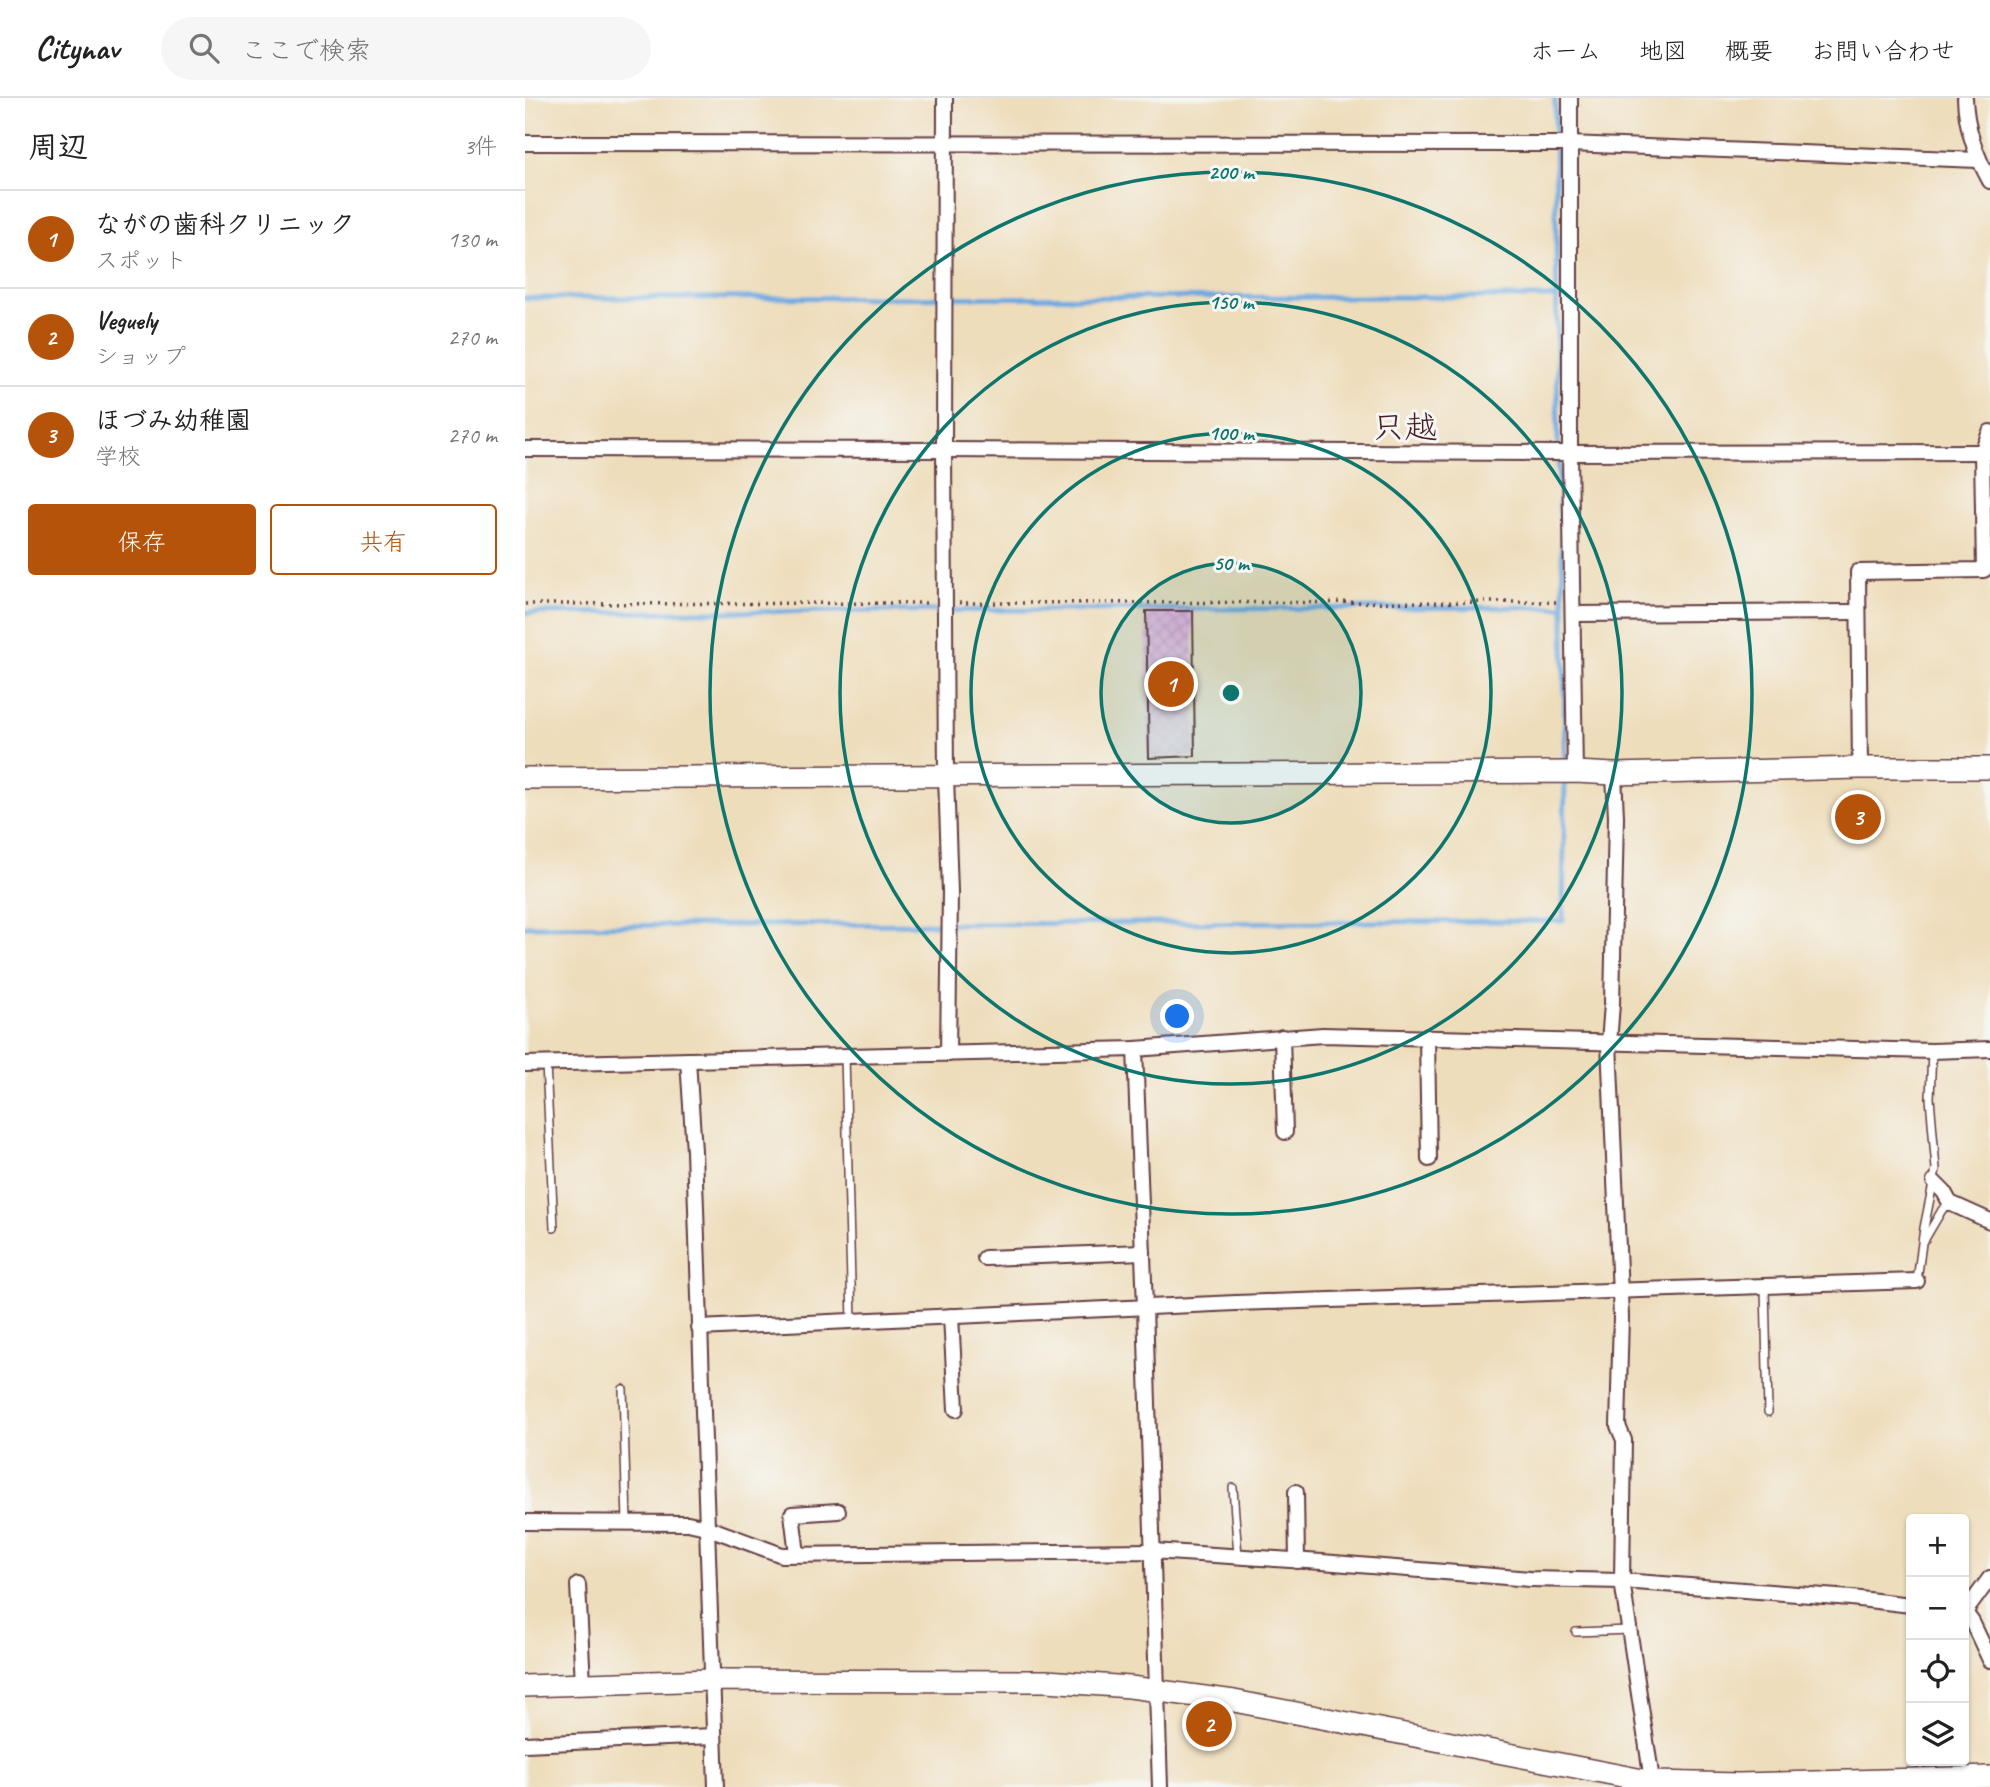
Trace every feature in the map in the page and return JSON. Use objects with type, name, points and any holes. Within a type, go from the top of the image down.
[{"type":"street","points":[[945,98],[946,776],[950,892],[948,1054]]},
{"type":"street","points":[[1570,98],[1570,453],[1575,772]]},
{"type":"street","points":[[1965,98],[1965,109],[1978,160],[1990,181]]},
{"type":"street","points":[[525,143],[1569,144],[1978,160]]},
{"type":"street","points":[[1860,768],[1858,572],[1984,570],[1986,452],[1990,432]]},
{"type":"street","points":[[525,449],[1986,452]]},
{"type":"street","points":[[1573,608],[1858,612]]},
{"type":"street","points":[[525,778],[1575,772],[1614,774],[1990,768]]},
{"type":"street","points":[[1614,774],[1616,817],[1609,1043],[1621,1317],[1618,1426],[1624,1440],[1622,1581],[1653,1784]]},
{"type":"street","points":[[525,1064],[1135,1049],[1322,1035],[1932,1051],[1990,1049]]},
{"type":"street","points":[[1282,1037],[1285,1132]]},
{"type":"street","points":[[1427,1037],[1429,1159]]},
{"type":"street","points":[[1135,1049],[1160,1787]]},
{"type":"street","points":[[688,1060],[694,1151],[716,1787]]},
{"type":"street","points":[[1934,1182],[1950,1203],[1990,1221]]},
{"type":"street","points":[[985,1258],[1143,1252]]},
{"type":"street","points":[[699,1328],[1145,1307],[1917,1281]]},
{"type":"street","points":[[951,1317],[956,1409]]},
{"type":"street","points":[[1296,1492],[1297,1561]]},
{"type":"street","points":[[797,1554],[792,1514],[838,1511]]},
{"type":"street","points":[[525,1522],[688,1523],[782,1555],[1152,1551],[1530,1579],[1622,1581],[1906,1604]]},
{"type":"street","points":[[1969,1606],[1990,1578]]},
{"type":"street","points":[[578,1585],[583,1684]]},
{"type":"street","points":[[1969,1617],[1990,1660]]},
{"type":"street","points":[[525,1686],[712,1680],[1047,1681],[1130,1687],[1234,1701],[1653,1784],[1765,1784],[1990,1777]]},
{"type":"street","points":[[525,1744],[714,1736]]},
{"type":"lane","points":[[1917,1281],[1937,1169],[1930,1098],[1932,1051]]},
{"type":"lane","points":[[845,1056],[852,1321]]},
{"type":"lane","points":[[546,1063],[554,1227]]},
{"type":"lane","points":[[1922,1244],[1942,1210],[1950,1203]]},
{"type":"lane","points":[[1765,1286],[1768,1412]]},
{"type":"lane","points":[[623,1389],[628,1522]]},
{"type":"lane","points":[[1233,1488],[1238,1557]]},
{"type":"lane","points":[[1576,1632],[1631,1630]]},
{"type":"path","points":[[525,604],[930,603]]},
{"type":"path","points":[[958,603],[1573,608]]},
{"type":"building","points":[[1146,611],[1193,611],[1195,756],[1149,758]]},
{"type":"waterway","points":[[1555,98],[1558,453],[1564,607],[1565,767]]},
{"type":"waterway","points":[[525,298],[1558,297]]},
{"type":"waterway","points":[[525,613],[1564,607]]},
{"type":"waterway","points":[[525,926],[1563,921],[1565,776]]},
{"type":"place","name":"ながの歯科クリニック","points":[[1171,684]]},
{"type":"place","name":"ほづみ幼稚園","points":[[1858,817]]},
{"type":"place","name":"Veguely","points":[[1209,1724]]},
{"type":"district","name":"只越","points":[[1405,427]]}]
